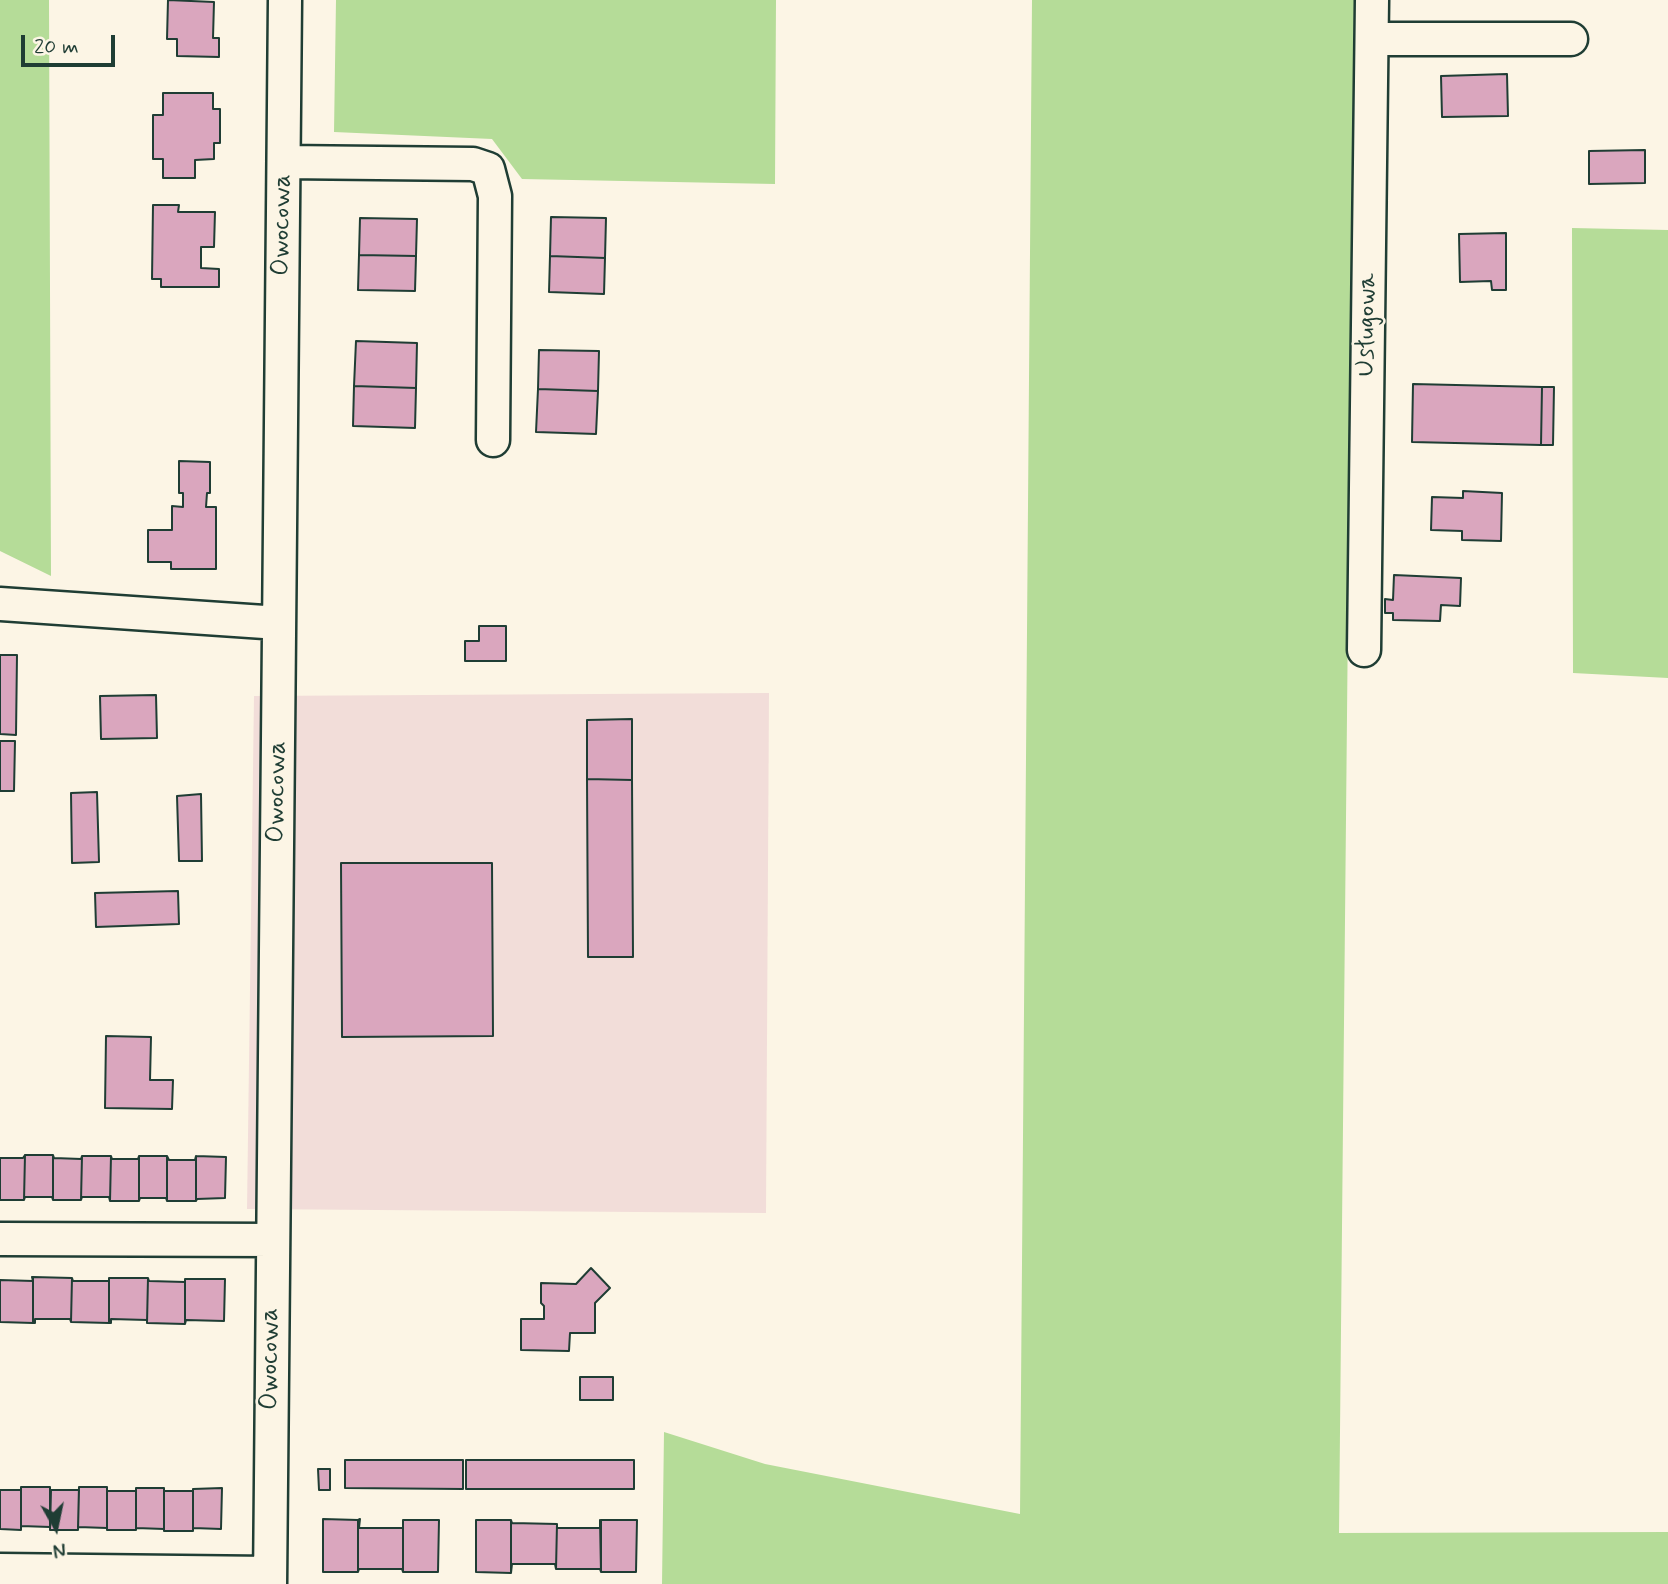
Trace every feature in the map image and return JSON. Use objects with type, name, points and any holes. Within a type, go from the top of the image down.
[{"type":"street","name":"Owocowa","points":[[270,1578],[285,0]]},
{"type":"street","name":"Usługowa","points":[[1364,650],[1373,0]]},
{"type":"street","points":[[1372,39],[1572,39]]},
{"type":"street","points":[[284,162],[473,164],[488,169],[495,196],[493,440]]},
{"type":"street","points":[[0,604],[279,623]]},
{"type":"street","points":[[0,1239],[273,1240]]},
{"type":"street","points":[[0,1570],[270,1578]]},
{"type":"shaded area","points":[[769,693],[766,1213],[247,1209],[254,696]]},
{"type":"green space","points":[[0,0],[49,0],[51,576],[0,551]]},
{"type":"green space","points":[[336,0],[776,0],[775,184],[522,179],[492,139],[334,132]]},
{"type":"green space","points":[[1032,0],[1354,0],[1339,1533],[1668,1532],[1668,1584],[662,1584],[664,1432],[765,1464],[1020,1514]]},
{"type":"green space","points":[[1572,228],[1668,230],[1668,678],[1573,673]]},
{"type":"building","points":[[168,0],[214,2],[213,38],[219,38],[219,57],[177,56],[177,39],[167,39]]},
{"type":"building","points":[[1507,74],[1508,116],[1442,117],[1441,76]]},
{"type":"building","points":[[163,93],[213,93],[213,109],[220,109],[220,143],[214,143],[214,159],[195,160],[195,178],[163,178],[163,159],[153,159],[153,115],[163,115]]},
{"type":"building","points":[[1645,150],[1645,183],[1589,184],[1589,151]]},
{"type":"building","points":[[153,205],[179,205],[178,212],[215,212],[214,247],[201,247],[201,268],[219,269],[219,287],[161,287],[161,279],[152,279]]},
{"type":"building","points":[[551,217],[606,218],[605,258],[550,256]]},
{"type":"building","points":[[360,218],[417,219],[416,256],[359,255]]},
{"type":"building","points":[[1506,233],[1506,290],[1492,290],[1491,281],[1460,282],[1459,234]]},
{"type":"building","points":[[359,255],[416,256],[415,291],[358,290]]},
{"type":"building","points":[[550,256],[605,258],[604,294],[549,292]]},
{"type":"building","points":[[356,341],[417,343],[416,388],[354,386]]},
{"type":"building","points":[[539,350],[599,351],[598,391],[538,389]]},
{"type":"building","points":[[1413,384],[1542,387],[1541,445],[1412,442]]},
{"type":"building","points":[[354,386],[416,388],[415,428],[353,426]]},
{"type":"building","points":[[1542,387],[1554,387],[1553,445],[1541,445]]},
{"type":"building","points":[[538,389],[598,391],[596,434],[536,432]]},
{"type":"building","points":[[179,461],[210,462],[210,493],[207,493],[206,507],[216,507],[216,569],[171,569],[171,562],[148,562],[148,530],[172,530],[172,506],[183,507],[183,493],[179,493]]},
{"type":"building","points":[[1463,491],[1502,493],[1501,541],[1462,540],[1462,531],[1431,530],[1432,497],[1463,498]]},
{"type":"building","points":[[1394,575],[1461,578],[1460,606],[1441,605],[1440,621],[1393,620],[1393,613],[1385,613],[1385,599],[1393,600]]},
{"type":"building","points":[[479,626],[506,626],[506,661],[465,661],[465,641],[479,641]]},
{"type":"building","points":[[0,655],[17,655],[16,735],[0,734]]},
{"type":"building","points":[[156,695],[157,738],[101,739],[100,696]]},
{"type":"building","points":[[632,719],[632,780],[587,779],[587,720]]},
{"type":"building","points":[[0,741],[15,741],[14,791],[0,791]]},
{"type":"building","points":[[587,779],[632,780],[633,957],[588,957]]},
{"type":"building","points":[[97,792],[99,862],[72,863],[71,793]]},
{"type":"building","points":[[201,794],[202,861],[179,861],[177,796]]},
{"type":"building","points":[[341,863],[492,863],[493,1036],[342,1037]]},
{"type":"building","points":[[178,891],[179,924],[96,927],[95,893]]},
{"type":"building","points":[[106,1036],[151,1037],[150,1080],[173,1080],[172,1109],[105,1108]]},
{"type":"building","points":[[25,1155],[53,1155],[53,1200],[52,1197],[25,1197],[24,1200]]},
{"type":"building","points":[[25,1155],[24,1200],[0,1200],[0,1158],[23,1158]]},
{"type":"building","points":[[53,1155],[54,1158],[81,1159],[82,1156],[81,1200],[53,1200]]},
{"type":"building","points":[[82,1156],[111,1156],[110,1201],[109,1197],[82,1197],[81,1200]]},
{"type":"building","points":[[111,1156],[112,1159],[138,1159],[139,1156],[139,1201],[110,1201]]},
{"type":"building","points":[[139,1156],[167,1156],[167,1201],[166,1198],[140,1198],[139,1201]]},
{"type":"building","points":[[167,1156],[169,1160],[195,1160],[196,1156],[196,1201],[167,1201]]},
{"type":"building","points":[[196,1156],[226,1157],[225,1198],[196,1201]]},
{"type":"building","points":[[591,1268],[610,1288],[595,1303],[595,1333],[570,1333],[569,1351],[521,1350],[521,1319],[544,1319],[541,1283],[576,1284]]},
{"type":"building","points":[[33,1277],[72,1278],[71,1322],[70,1319],[35,1319],[33,1323]]},
{"type":"building","points":[[72,1278],[73,1281],[109,1281],[109,1323],[71,1322]]},
{"type":"building","points":[[109,1278],[148,1278],[147,1323],[147,1320],[111,1319],[109,1323]]},
{"type":"building","points":[[148,1278],[149,1281],[185,1282],[185,1324],[147,1323]]},
{"type":"building","points":[[185,1279],[225,1279],[224,1321],[186,1320],[185,1324]]},
{"type":"building","points":[[0,1280],[33,1281],[33,1323],[0,1322]]},
{"type":"building","points":[[580,1377],[613,1377],[613,1400],[580,1400]]},
{"type":"building","points":[[345,1460],[463,1460],[463,1489],[345,1488]]},
{"type":"building","points":[[466,1460],[634,1460],[634,1489],[466,1489]]},
{"type":"building","points":[[318,1469],[330,1469],[330,1490],[319,1490]]},
{"type":"building","points":[[21,1487],[50,1487],[50,1527],[21,1526]]},
{"type":"building","points":[[79,1487],[107,1487],[107,1528],[78,1527]]},
{"type":"building","points":[[136,1488],[164,1488],[164,1529],[136,1528]]},
{"type":"building","points":[[222,1488],[221,1529],[193,1528],[193,1489]]},
{"type":"building","points":[[0,1490],[21,1490],[21,1530],[0,1529]]},
{"type":"building","points":[[51,1490],[79,1490],[78,1530],[50,1530]]},
{"type":"building","points":[[107,1491],[136,1491],[136,1530],[107,1530]]},
{"type":"building","points":[[164,1491],[193,1491],[193,1531],[164,1531]]},
{"type":"building","points":[[323,1519],[358,1520],[358,1572],[323,1572]]},
{"type":"building","points":[[360,1519],[359,1528],[403,1528],[403,1572],[402,1569],[359,1569],[358,1572],[358,1520]]},
{"type":"building","points":[[403,1520],[439,1520],[438,1572],[403,1572]]},
{"type":"building","points":[[476,1520],[511,1520],[511,1573],[476,1572]]},
{"type":"building","points":[[511,1520],[512,1523],[557,1524],[556,1569],[555,1564],[512,1564],[511,1573]]},
{"type":"building","points":[[600,1520],[601,1572],[600,1569],[556,1569],[557,1524],[557,1528],[600,1528]]},
{"type":"building","points":[[601,1520],[637,1520],[636,1572],[601,1572]]}]
